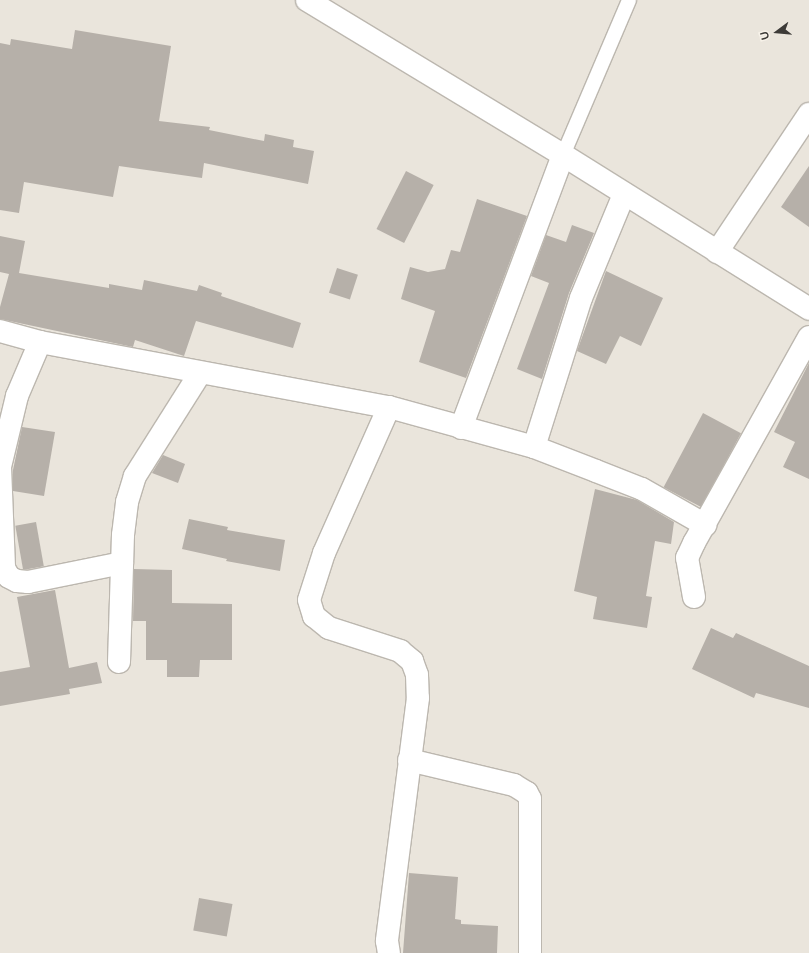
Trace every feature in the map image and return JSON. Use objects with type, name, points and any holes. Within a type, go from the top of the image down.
[{"type":"main road","points":[[307,0],[563,155],[809,309]]},
{"type":"main road","points":[[717,252],[809,114]]},
{"type":"main road","points":[[461,428],[563,155]]},
{"type":"main road","points":[[534,447],[581,298],[624,194]]},
{"type":"main road","points":[[0,331],[40,342],[389,407],[534,447],[642,489],[705,525]]},
{"type":"main road","points":[[694,597],[687,558],[809,337]]},
{"type":"main road","points":[[40,342],[9,396],[0,467],[4,568],[9,577],[17,582],[28,582],[122,563]]},
{"type":"main road","points":[[119,662],[122,563],[127,502],[135,476],[200,373]]},
{"type":"main road","points":[[389,407],[324,553],[309,600],[314,616],[329,628],[400,651],[412,661],[417,675],[418,698],[386,941],[389,953]]},
{"type":"main road","points":[[409,760],[514,785],[527,793],[530,800],[530,953]]},
{"type":"lane","points":[[563,155],[629,0]]},
{"type":"building","points":[[75,30],[171,46],[159,121],[210,127],[209,130],[264,141],[265,134],[294,140],[293,147],[314,151],[308,184],[204,163],[202,178],[119,166],[113,197],[24,182],[19,213],[0,210],[0,43],[10,45],[11,39],[72,49]]},
{"type":"building","points":[[809,166],[809,227],[781,207]]},
{"type":"building","points":[[406,171],[434,185],[404,243],[376,229]]},
{"type":"building","points":[[477,199],[527,216],[466,378],[419,362],[435,311],[401,299],[410,267],[428,272],[445,269],[451,250],[460,252]]},
{"type":"building","points":[[572,225],[594,233],[569,293],[542,379],[517,369],[549,283],[531,276],[546,235],[566,242]]},
{"type":"building","points":[[0,236],[25,241],[19,273],[109,288],[109,284],[142,290],[144,280],[197,291],[199,285],[222,293],[221,296],[301,323],[293,348],[196,321],[184,356],[135,340],[133,347],[0,319],[0,307],[9,274],[0,272]]},
{"type":"building","points":[[337,268],[358,275],[350,300],[329,293]]},
{"type":"building","points":[[606,271],[663,298],[641,346],[620,336],[606,364],[577,351]]},
{"type":"building","points":[[809,363],[809,479],[783,467],[795,442],[774,432]]},
{"type":"building","points":[[703,413],[741,433],[702,507],[664,487]]},
{"type":"building","points":[[22,427],[55,432],[44,496],[13,491],[13,470]]},
{"type":"building","points":[[163,455],[185,464],[178,483],[152,473]]},
{"type":"building","points":[[595,489],[637,500],[674,522],[671,544],[655,541],[646,596],[652,597],[647,628],[593,619],[597,597],[574,591]]},
{"type":"building","points":[[189,519],[228,527],[227,530],[285,540],[280,571],[226,561],[227,559],[182,549]]},
{"type":"building","points":[[36,522],[44,566],[23,570],[15,526]]},
{"type":"building","points":[[134,569],[172,570],[172,603],[232,604],[232,660],[200,660],[199,677],[167,677],[167,660],[146,660],[146,621],[133,621]]},
{"type":"building","points":[[55,590],[69,668],[97,662],[102,683],[69,689],[70,694],[0,706],[0,672],[30,667],[17,597]]},
{"type":"building","points":[[711,628],[733,638],[736,633],[809,666],[809,708],[756,693],[754,698],[692,669]]},
{"type":"building","points":[[409,873],[458,877],[455,919],[461,920],[461,924],[498,926],[497,953],[403,953]]},
{"type":"building","points":[[199,898],[232,904],[227,936],[193,930]]}]
